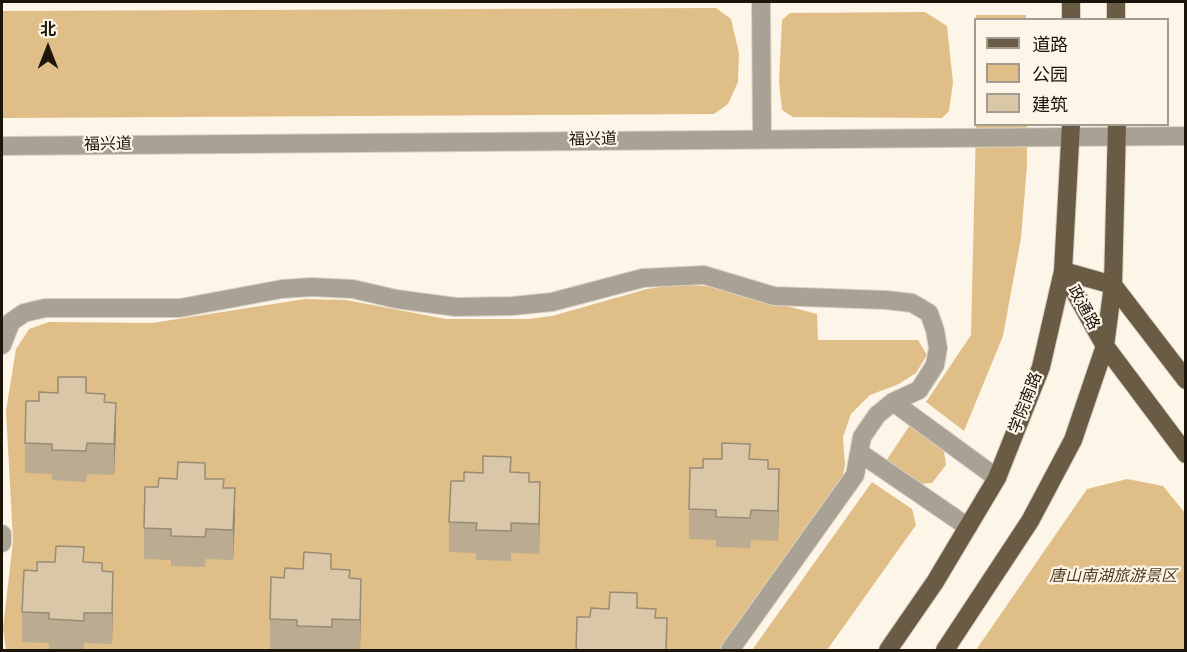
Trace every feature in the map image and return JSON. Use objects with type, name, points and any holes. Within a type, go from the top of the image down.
[{"type":"main road","points":[[1071,2],[1071,18]]},
{"type":"main road","points":[[1116,2],[1116,18]]},
{"type":"main road","name":"学院南路","points":[[888,651],[935,582],[997,478],[1041,367],[1063,271],[1071,130]]},
{"type":"main road","points":[[945,651],[1030,521],[1073,440],[1105,346],[1113,285],[1117,130]]},
{"type":"main road","name":"政通路","points":[[1063,271],[1113,285]]},
{"type":"main road","name":"政通路","points":[[1063,271],[1105,346],[1185,454]]},
{"type":"main road","points":[[1113,285],[1185,380]]},
{"type":"street","points":[[761,2],[762,139]]},
{"type":"street","name":"福兴道","points":[[2,146],[762,139],[1071,130],[1117,130],[1185,136]]},
{"type":"street","points":[[2,345],[12,322],[24,313],[45,308],[180,308],[282,289],[311,287],[353,289],[396,299],[456,307],[513,306],[552,302],[643,278],[704,275],[774,296],[912,303],[929,313],[938,348],[935,365],[919,390],[893,402],[877,415],[862,437],[855,475],[730,651]]},
{"type":"street","points":[[893,402],[997,478]]},
{"type":"street","points":[[860,453],[968,527]]},
{"type":"street","points":[[2,534],[2,543]]},
{"type":"green space","points":[[716,8],[731,19],[739,53],[738,82],[728,104],[714,114],[2,118],[2,11]]},
{"type":"green space","points":[[925,12],[947,26],[953,83],[949,111],[942,118],[793,117],[782,110],[779,82],[782,20],[790,13]]},
{"type":"green space","points":[[976,15],[1026,15],[1026,18],[976,18]]},
{"type":"green space","points":[[976,126],[1027,126],[1027,166],[1021,238],[1003,336],[964,431],[926,402],[971,335]]},
{"type":"green space","points":[[680,284],[715,287],[817,314],[818,340],[918,340],[927,355],[916,373],[899,384],[870,395],[851,414],[843,437],[845,465],[842,480],[721,650],[6,650],[3,628],[13,541],[6,411],[16,349],[29,329],[49,322],[152,323],[305,299],[346,300],[446,319],[528,319],[552,316],[647,289]]},
{"type":"green space","points":[[910,425],[944,451],[946,465],[932,483],[919,484],[886,461]]},
{"type":"green space","name":"唐山南湖旅游景区","points":[[1127,479],[1163,486],[1185,513],[1185,650],[976,650],[1087,489]]},
{"type":"green space","points":[[872,482],[912,509],[916,525],[827,650],[752,650]]},
{"type":"building","points":[[58,377],[86,377],[86,393],[105,394],[104,402],[116,403],[114,444],[87,443],[86,451],[52,450],[52,444],[25,443],[26,401],[39,401],[39,392],[58,393]]},
{"type":"building","points":[[722,443],[750,444],[749,459],[768,460],[768,469],[779,469],[778,511],[751,510],[750,518],[716,517],[716,510],[689,509],[690,468],[703,468],[703,459],[722,459]]},
{"type":"building","points":[[483,456],[511,457],[510,472],[529,473],[529,482],[540,482],[539,524],[511,523],[511,531],[476,530],[477,523],[449,522],[451,481],[464,481],[464,472],[483,473]]},
{"type":"building","points":[[178,462],[205,463],[205,479],[224,479],[223,488],[235,488],[233,530],[206,529],[205,537],[171,536],[171,529],[144,528],[145,487],[158,487],[159,478],[177,479]]},
{"type":"building","points":[[56,546],[84,547],[83,562],[102,563],[102,571],[113,572],[112,613],[84,613],[84,621],[49,619],[49,613],[22,612],[24,570],[37,571],[37,562],[55,562]]},
{"type":"building","points":[[304,552],[331,554],[331,569],[350,570],[349,578],[361,579],[360,620],[332,619],[332,627],[297,626],[297,620],[270,619],[271,577],[284,578],[285,568],[303,569]]},
{"type":"building","points":[[610,592],[637,593],[637,608],[656,609],[655,618],[667,618],[666,651],[576,651],[577,617],[590,617],[591,608],[609,609]]}]
